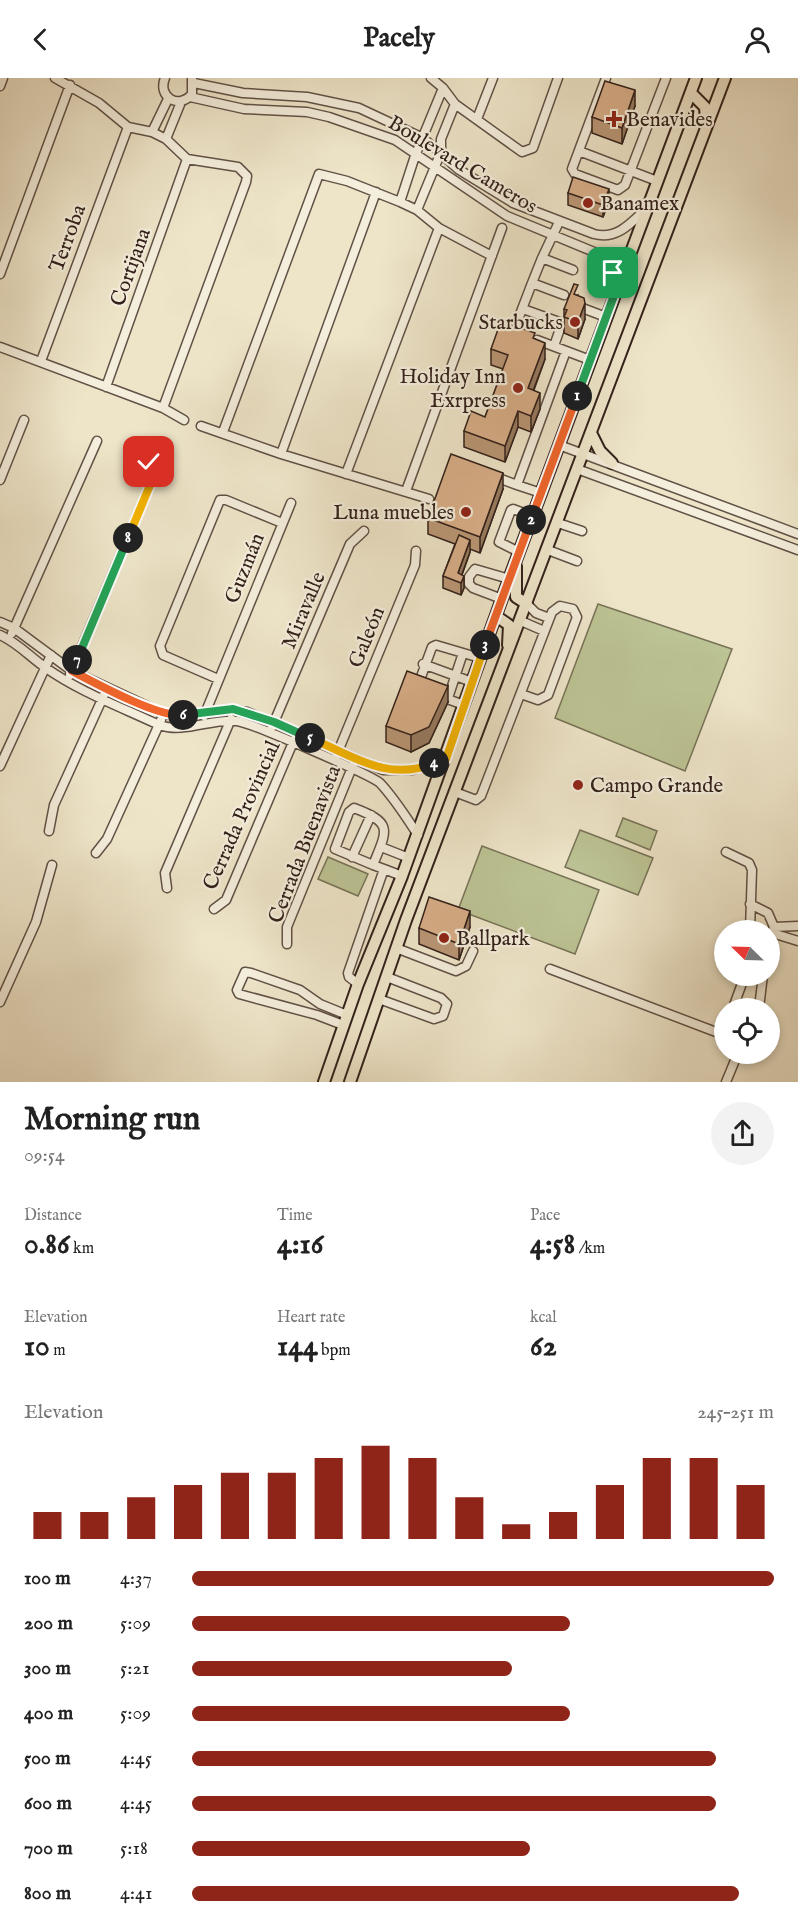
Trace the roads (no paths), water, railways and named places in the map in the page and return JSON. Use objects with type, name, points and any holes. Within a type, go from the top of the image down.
[{"type":"main road","points":[[324,1082],[358,984],[418,835],[532,516],[696,78]]},
{"type":"main road","points":[[350,1082],[406,920],[725,78]]},
{"type":"main road","points":[[691,93],[705,107],[705,133]]},
{"type":"main road","points":[[591,434],[600,451],[612,463]]},
{"type":"main road","points":[[515,563],[516,597],[527,604]]},
{"type":"main road","points":[[496,616],[509,625],[508,654]]},
{"type":"main road","points":[[395,895],[405,904],[406,920]]},
{"type":"street","points":[[0,86],[3,78]]},
{"type":"street","points":[[55,78],[99,103],[128,127],[154,128],[187,159],[238,167],[246,176],[246,182],[163,408]]},
{"type":"street","points":[[165,78],[163,91],[168,99],[181,102]]},
{"type":"street","points":[[431,78],[443,88],[454,104],[517,150],[528,151],[533,148],[558,78]]},
{"type":"street","points":[[477,119],[493,78]]},
{"type":"street","points":[[606,78],[572,169],[575,174],[618,190],[625,185],[666,78]]},
{"type":"street","points":[[166,139],[181,102],[190,97],[193,81]]},
{"type":"street","name":"Boulevard Cameros","points":[[193,81],[243,93],[308,97],[359,108],[423,138],[458,169],[513,203],[594,234],[607,235],[624,229],[646,208]]},
{"type":"street","points":[[0,274],[70,85]]},
{"type":"street","points":[[400,202],[415,156],[443,88]]},
{"type":"street","name":"Boulevard Cameros","points":[[190,97],[244,109],[307,112],[357,125],[395,140],[415,156],[507,216],[598,254],[619,282]]},
{"type":"street","points":[[307,112],[308,97]]},
{"type":"street","points":[[154,128],[168,99]]},
{"type":"street","points":[[417,210],[441,152],[441,140],[454,104]]},
{"type":"street","name":"Terroba","points":[[41,361],[128,127]]},
{"type":"street","points":[[579,151],[657,181]]},
{"type":"street","name":"Cortijana","points":[[106,387],[187,159]]},
{"type":"street","points":[[223,432],[315,181],[320,174],[326,174],[376,192],[417,210],[439,228],[492,256]]},
{"type":"street","points":[[281,454],[376,192]]},
{"type":"street","points":[[507,216],[513,203]]},
{"type":"street","points":[[559,222],[542,258],[515,332],[590,360]]},
{"type":"street","points":[[346,474],[439,228]]},
{"type":"street","points":[[406,491],[502,228]]},
{"type":"street","points":[[542,258],[573,270]]},
{"type":"street","points":[[532,283],[564,295]]},
{"type":"street","points":[[554,346],[572,304],[606,317]]},
{"type":"street","points":[[523,309],[566,315]]},
{"type":"street","points":[[0,347],[163,408],[184,420]]},
{"type":"street","points":[[517,484],[566,351]]},
{"type":"street","points":[[0,480],[24,420]]},
{"type":"street","points":[[201,426],[281,454],[429,499]]},
{"type":"street","points":[[10,639],[97,441]]},
{"type":"street","points":[[559,445],[798,534]]},
{"type":"street","points":[[68,681],[153,478],[149,462]]},
{"type":"street","points":[[578,469],[798,550]]},
{"type":"street","points":[[487,474],[541,493]]},
{"type":"street","name":"Guzmán","points":[[220,500],[226,500],[282,523],[218,679],[163,656],[160,646],[220,500]]},
{"type":"street","points":[[282,523],[291,503]]},
{"type":"street","points":[[519,552],[500,545],[502,532],[513,509],[532,516]]},
{"type":"street","points":[[733,526],[739,512]]},
{"type":"street","points":[[558,523],[582,531]]},
{"type":"street","name":"Miravalle","points":[[269,733],[350,544],[364,531]]},
{"type":"street","points":[[548,550],[578,561]]},
{"type":"street","name":"Galeón","points":[[334,761],[415,565],[416,552]]},
{"type":"street","points":[[502,599],[473,588],[469,584],[469,577],[472,571],[480,569],[509,579]]},
{"type":"street","points":[[527,604],[536,613],[549,618]]},
{"type":"street","points":[[455,792],[476,800],[481,796],[549,618],[560,606],[573,609],[577,617],[548,695],[538,700],[521,694]]},
{"type":"street","points":[[521,621],[544,631]]},
{"type":"street","points":[[0,622],[14,628],[72,671],[164,714],[178,716],[233,709],[274,722],[383,770],[412,770],[446,759]]},
{"type":"street","points":[[0,635],[10,639],[45,668],[102,699],[159,725],[173,728],[230,721],[240,722],[352,769],[378,782],[402,810],[418,835]]},
{"type":"street","points":[[464,705],[418,686],[423,664],[428,651],[436,645],[480,658]]},
{"type":"street","points":[[448,698],[463,652]]},
{"type":"street","points":[[0,766],[51,656]]},
{"type":"street","points":[[423,664],[472,682]]},
{"type":"street","points":[[202,725],[218,679]]},
{"type":"street","points":[[49,831],[54,806],[108,688]]},
{"type":"street","points":[[167,888],[165,873],[230,721],[233,709]]},
{"type":"street","points":[[96,853],[107,839],[164,714]]},
{"type":"street","name":"Cerrada Provincial","points":[[214,909],[226,900],[297,733]]},
{"type":"street","name":"Cerrada Buenavista","points":[[287,944],[288,927],[356,758]]},
{"type":"street","points":[[378,782],[383,770]]},
{"type":"street","points":[[373,865],[386,834],[385,826],[380,819],[354,808],[349,812],[335,847],[352,857],[373,865],[384,869],[402,876]]},
{"type":"street","points":[[352,857],[371,815]]},
{"type":"street","points":[[381,847],[409,858]]},
{"type":"street","points":[[726,852],[749,863],[752,870],[750,920]]},
{"type":"street","points":[[0,1002],[36,922],[52,865]]},
{"type":"street","points":[[358,984],[349,977],[348,973],[384,869]]},
{"type":"street","points":[[750,904],[768,913],[769,920]]},
{"type":"street","points":[[780,931],[798,926]]},
{"type":"street","points":[[780,936],[798,942]]},
{"type":"street","points":[[396,948],[456,971],[466,966],[473,951]]},
{"type":"street","points":[[550,969],[714,1031]]},
{"type":"street","points":[[245,972],[251,973],[300,990],[345,1020],[317,1015],[239,994],[237,990],[241,976],[245,972]]},
{"type":"street","points":[[379,999],[434,1018],[443,1016],[446,1009],[447,1004],[441,998],[387,977]]},
{"type":"street","points":[[317,1015],[321,1004]]},
{"type":"street","points":[[726,1082],[733,1064]]},
{"type":"place","name":"Benavides","points":[[614,119]]},
{"type":"place","name":"Banamex","points":[[588,203]]},
{"type":"place","name":"Starbucks","points":[[575,322]]},
{"type":"place","name":"Holiday Inn Exrpress","points":[[518,388]]},
{"type":"place","name":"Luna muebles","points":[[466,512]]},
{"type":"place","name":"Campo Grande","points":[[578,785]]},
{"type":"place","name":"Ballpark","points":[[444,938]]}]
